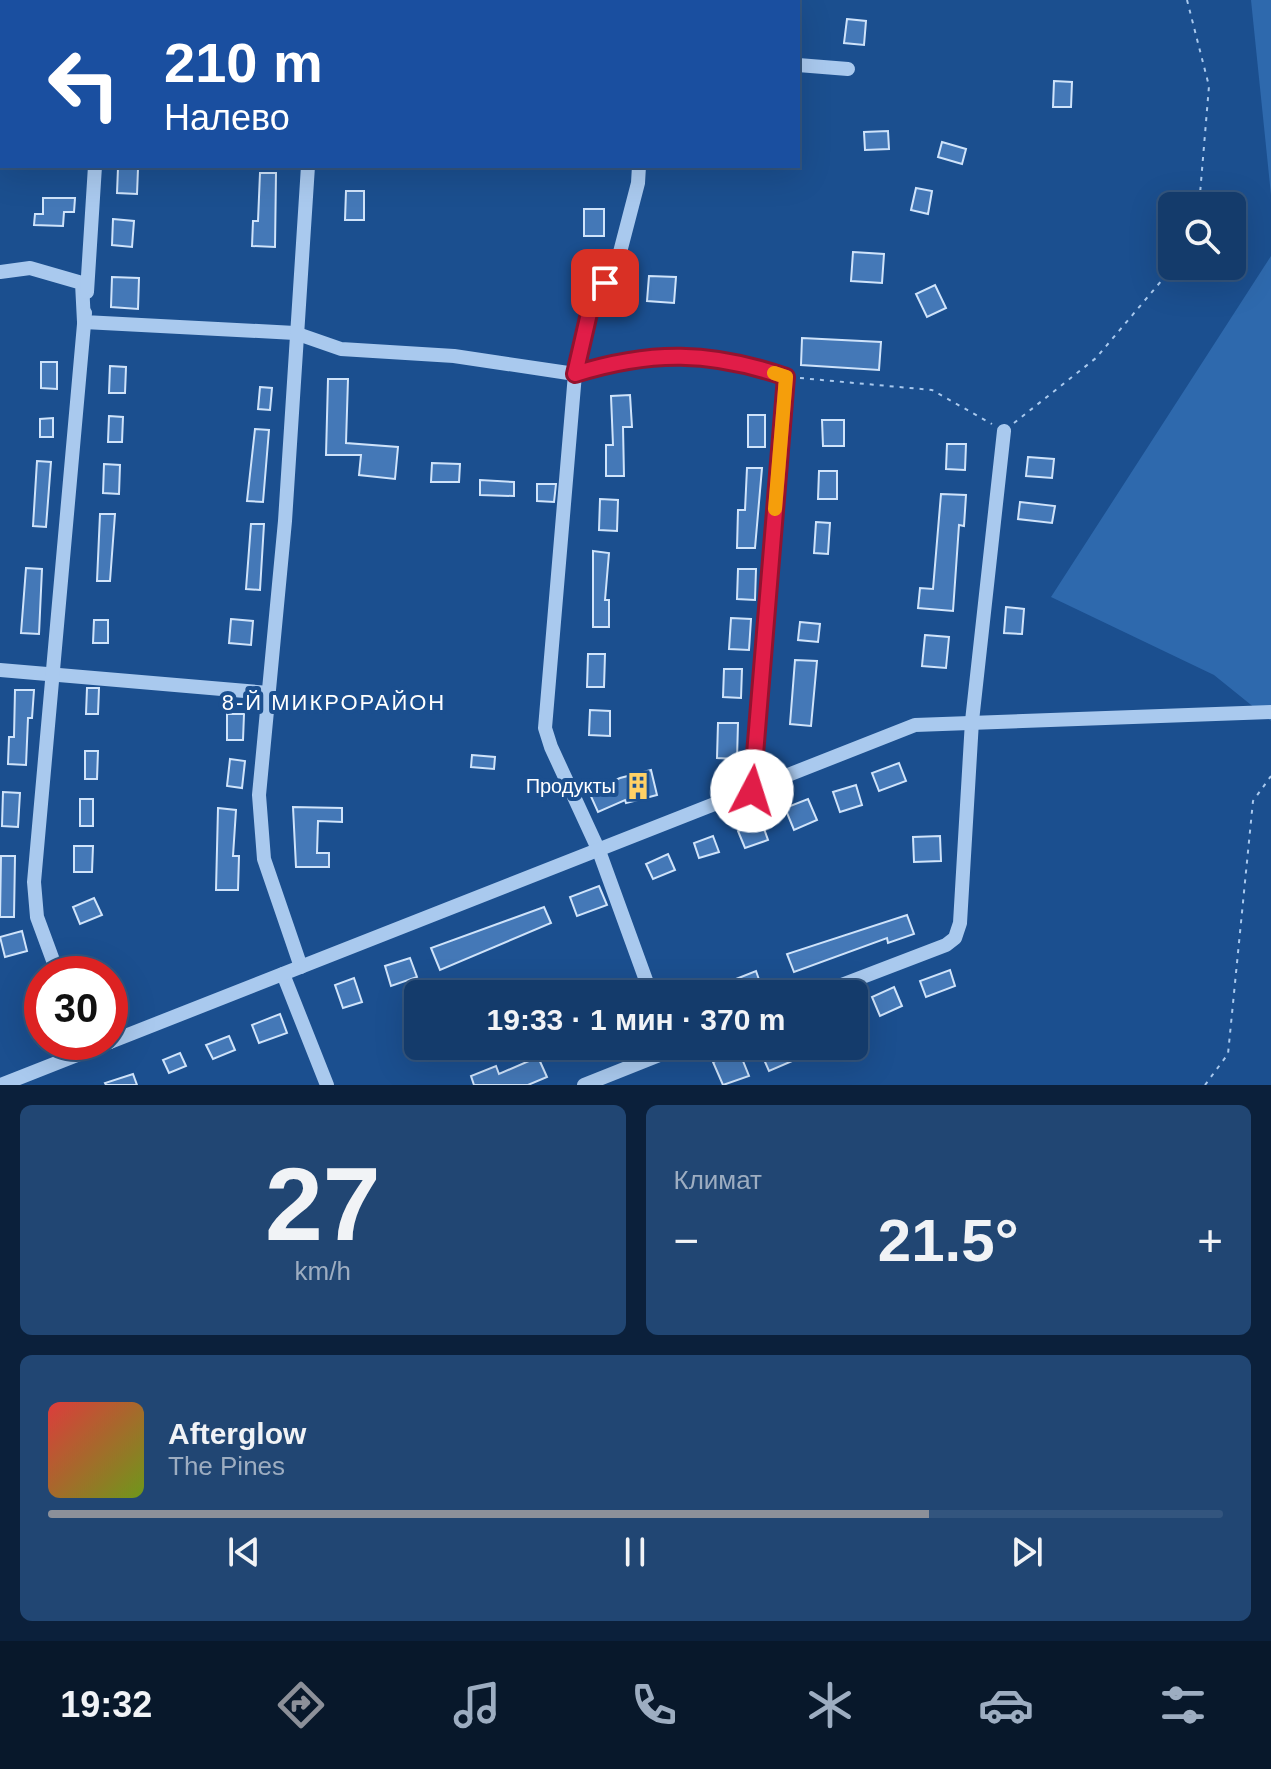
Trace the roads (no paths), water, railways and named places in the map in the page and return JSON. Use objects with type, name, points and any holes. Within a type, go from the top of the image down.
[{"type":"street","points":[[800,65],[848,69]]},
{"type":"street","points":[[51,956],[37,917],[34,882],[95,168]]},
{"type":"street","points":[[301,967],[264,859],[259,828],[259,795],[285,521],[308,168]]},
{"type":"street","points":[[639,168],[638,183],[619,256],[590,309],[575,374],[544,708],[551,747],[599,851],[646,980]]},
{"type":"street","points":[[0,272],[30,268],[82,283],[84,322]]},
{"type":"street","points":[[84,322],[295,333],[341,349],[454,356],[575,374],[637,357],[677,355],[746,363],[786,377],[752,791]]},
{"type":"street","points":[[855,980],[946,945],[955,938],[960,923],[972,721],[1004,431]]},
{"type":"street","points":[[0,670],[269,693]]},
{"type":"street","points":[[128,1035],[905,728],[972,721],[1271,712]]},
{"type":"street","points":[[283,974],[327,1085]]},
{"type":"street","points":[[1,1085],[58,1060]]},
{"type":"street","points":[[584,1085],[644,1060]]},
{"type":"place","name":"Продукты","points":[[638,786]]},
{"type":"district","name":"8-Й МИКРОРАЙОН","points":[[334,702]]}]
